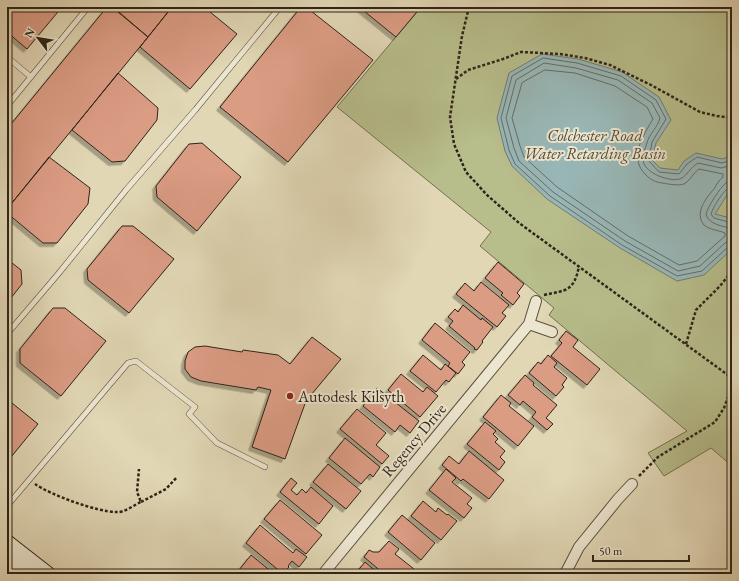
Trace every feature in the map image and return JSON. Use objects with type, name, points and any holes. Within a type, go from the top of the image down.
[{"type":"main road","points":[[7,542],[48,574]]},
{"type":"main road","points":[[7,559],[25,574]]},
{"type":"street","name":"Regency Drive","points":[[323,574],[529,324],[536,301]]},
{"type":"street","points":[[529,324],[552,332]]},
{"type":"street","points":[[565,574],[579,547],[632,484]]},
{"type":"lane","points":[[7,106],[88,7]]},
{"type":"lane","points":[[7,334],[280,7]]},
{"type":"lane","points":[[7,57],[31,76]]},
{"type":"lane","points":[[7,506],[128,363],[136,361],[195,407],[189,414],[217,443],[265,467]]},
{"type":"path","points":[[469,7],[462,36],[450,117],[454,144],[466,172],[487,195],[519,223],[732,378]]},
{"type":"path","points":[[456,80],[468,70],[521,52],[560,54],[585,58],[610,65],[651,85],[700,112],[732,118]]},
{"type":"path","points":[[536,301],[542,296],[573,286],[577,277],[579,266]]},
{"type":"path","points":[[686,344],[696,310],[720,286],[732,271]]},
{"type":"path","points":[[632,484],[658,457],[715,422],[724,408],[732,386]]},
{"type":"path","points":[[139,469],[137,492],[141,502]]},
{"type":"path","points":[[29,480],[42,489],[86,506],[117,513],[166,489],[177,477]]},
{"type":"green space","name":"Colchester Road Water Retarding Basin","points":[[421,7],[732,7],[732,466],[711,448],[664,476],[648,453],[687,431],[549,315],[554,308],[480,246],[491,232],[337,107]]},
{"type":"water","points":[[542,54],[578,59],[622,72],[659,97],[671,120],[656,143],[652,160],[660,168],[678,170],[684,161],[696,153],[722,159],[732,156],[732,187],[715,214],[730,218],[732,220],[732,249],[704,275],[677,281],[620,248],[547,199],[512,166],[505,151],[497,118],[509,73]]},
{"type":"building","points":[[7,7],[62,7],[27,49],[7,32]]},
{"type":"building","points":[[107,7],[112,7],[148,37],[7,209],[7,129]]},
{"type":"building","points":[[113,7],[172,7],[148,37]]},
{"type":"building","points":[[172,7],[204,7],[237,34],[190,89],[140,47]]},
{"type":"building","points":[[301,7],[306,7],[373,60],[288,162],[220,107]]},
{"type":"building","points":[[359,7],[421,7],[396,37]]},
{"type":"building","points":[[118,73],[158,108],[157,120],[125,161],[112,162],[72,130]]},
{"type":"building","points":[[202,143],[241,177],[197,231],[157,197],[156,186],[189,144]]},
{"type":"building","points":[[49,157],[90,188],[88,204],[57,243],[43,243],[7,213],[7,209]]},
{"type":"building","points":[[122,226],[133,226],[174,259],[129,313],[88,280],[87,269]]},
{"type":"building","points":[[7,259],[21,270],[22,284],[7,303]]},
{"type":"building","points":[[498,262],[524,284],[517,293],[520,296],[513,305],[501,295],[503,293],[485,278]]},
{"type":"building","points":[[481,282],[509,305],[502,313],[506,316],[497,327],[456,294],[465,283],[474,291]]},
{"type":"building","points":[[463,305],[481,320],[482,318],[493,327],[477,350],[449,326],[453,321],[448,317],[455,309],[458,312]]},
{"type":"building","points":[[53,308],[65,308],[106,341],[61,396],[20,363],[20,349]]},
{"type":"building","points":[[435,323],[470,352],[462,362],[465,365],[458,374],[448,366],[450,363],[422,340]]},
{"type":"building","points":[[566,331],[578,340],[573,347],[600,369],[587,385],[551,356],[562,343],[559,340]]},
{"type":"building","name":"Autodesk Kilsyth","points":[[312,337],[341,359],[306,401],[285,459],[252,447],[271,390],[258,387],[256,390],[201,381],[191,377],[185,369],[185,361],[188,352],[195,347],[205,346],[242,352],[243,350],[278,355],[290,364]]},
{"type":"building","points":[[423,355],[441,370],[445,364],[456,373],[449,382],[446,380],[436,392],[410,371]]},
{"type":"building","points":[[548,355],[557,363],[554,367],[567,378],[562,385],[564,387],[556,396],[529,373],[538,362],[541,364]]},
{"type":"building","points":[[401,374],[423,392],[427,387],[438,396],[420,417],[388,390]]},
{"type":"building","points":[[525,375],[534,383],[533,385],[557,405],[546,418],[553,424],[547,430],[532,417],[536,412],[523,401],[520,405],[508,395]]},
{"type":"building","points":[[377,388],[419,421],[410,433],[400,425],[395,432],[363,406]]},
{"type":"building","points":[[501,395],[511,403],[509,406],[534,426],[518,446],[483,417]]},
{"type":"building","points":[[7,399],[38,424],[7,462]]},
{"type":"building","points":[[357,409],[386,433],[376,445],[389,456],[382,464],[340,429]]},
{"type":"building","points":[[485,422],[496,431],[493,434],[498,439],[495,442],[505,451],[500,457],[505,462],[499,470],[467,444]]},
{"type":"building","points":[[345,438],[380,467],[373,477],[370,474],[361,484],[329,458]]},
{"type":"building","points":[[469,451],[504,480],[489,499],[463,479],[461,481],[442,465],[449,456],[459,464]]},
{"type":"building","points":[[328,464],[361,491],[346,509],[313,482]]},
{"type":"building","points":[[446,469],[456,478],[452,482],[472,498],[467,504],[472,508],[464,518],[429,490]]},
{"type":"building","points":[[291,478],[297,483],[291,490],[297,495],[302,489],[306,493],[311,487],[333,506],[319,524],[280,492]]},
{"type":"building","points":[[280,500],[322,535],[306,554],[264,519]]},
{"type":"building","points":[[423,501],[436,512],[438,508],[457,521],[441,540],[411,516]]},
{"type":"building","points":[[402,515],[435,543],[421,560],[388,532]]},
{"type":"building","points":[[260,525],[293,553],[296,549],[307,557],[299,567],[292,561],[283,574],[246,543]]},
{"type":"building","points":[[389,541],[399,549],[395,554],[414,569],[410,574],[384,574],[364,557],[369,550],[379,552]]},
{"type":"building","points":[[251,555],[273,573],[275,570],[280,574],[245,574],[239,570]]},
{"type":"building","points":[[365,562],[379,574],[355,574]]},
{"type":"place","name":"Autodesk Kilsyth","points":[[290,396]]}]
